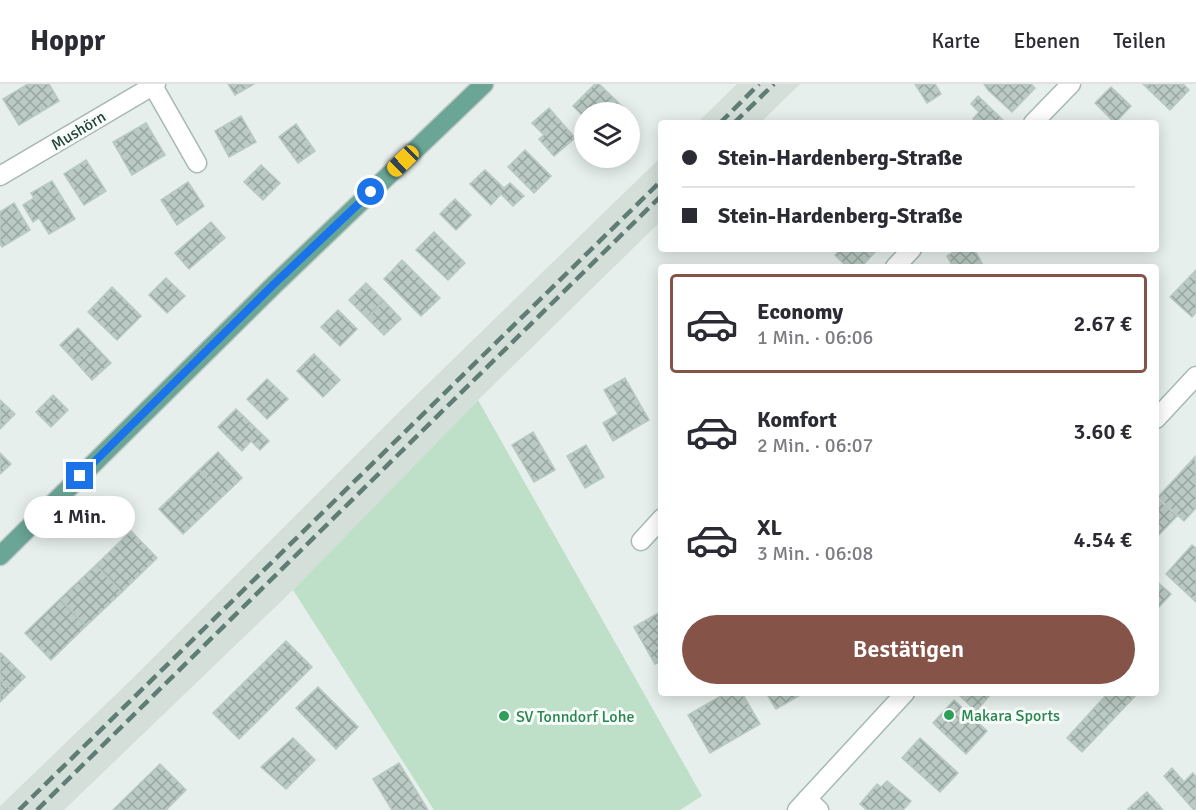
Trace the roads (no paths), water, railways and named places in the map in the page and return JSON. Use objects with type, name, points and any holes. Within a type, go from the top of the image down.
[{"type":"main road","points":[[0,555],[273,285],[484,84]]},
{"type":"street","points":[[154,84],[197,163]]},
{"type":"street","name":"Mushörn","points":[[0,176],[154,84]]},
{"type":"street","points":[[1036,120],[1071,84]]},
{"type":"street","points":[[1159,416],[1196,376]]},
{"type":"street","points":[[641,541],[658,522]]},
{"type":"street","points":[[808,806],[902,696]]},
{"type":"railway","points":[[723,120],[759,84]]},
{"type":"railway","points":[[737,120],[774,84]]},
{"type":"railway","points":[[19,810],[658,184]]},
{"type":"railway","points":[[37,810],[658,199]]},
{"type":"place","name":"Makara Sports","points":[[949,715]]},
{"type":"place","name":"SV Tonndorf Lohe","points":[[504,716]]}]
